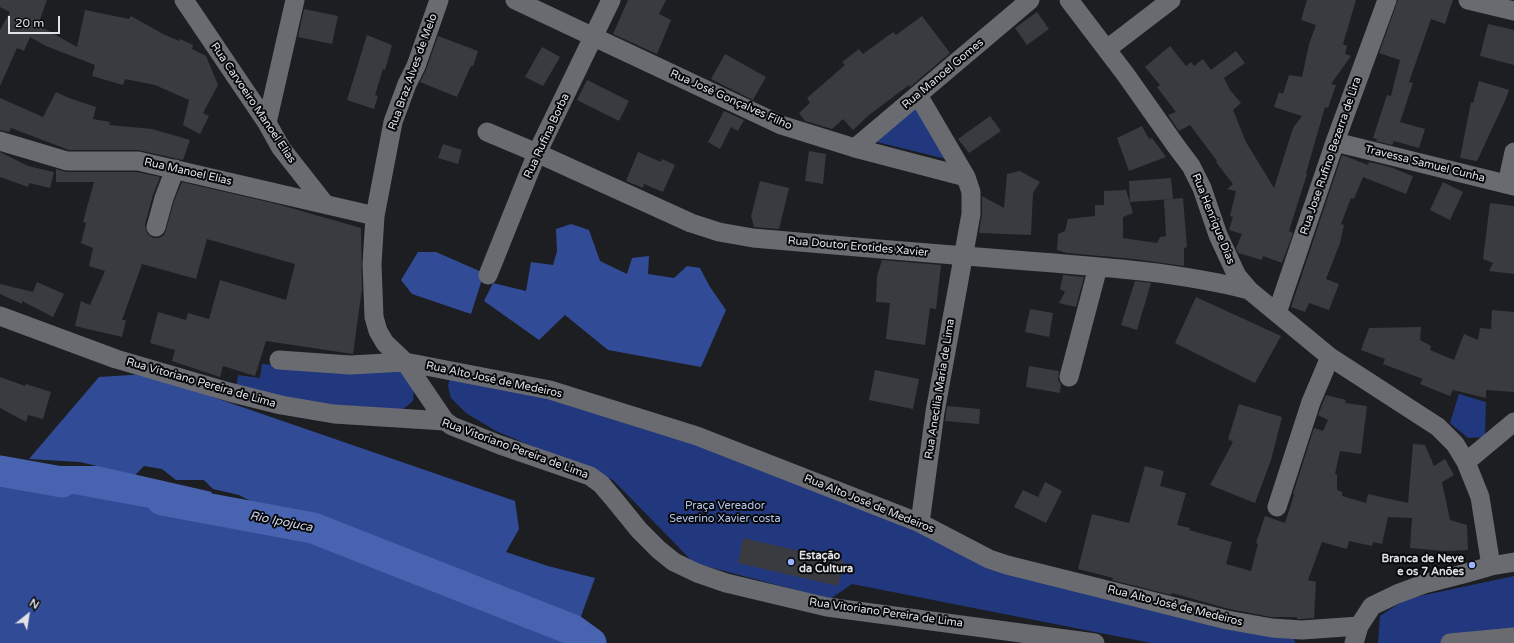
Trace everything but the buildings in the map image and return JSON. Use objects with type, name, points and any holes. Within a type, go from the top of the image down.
[{"type":"street","name":"Rua Carvoeiro Manoel Elias","points":[[184,0],[267,124],[281,148],[325,204]]},
{"type":"street","points":[[267,124],[295,0]]},
{"type":"street","name":"Rua Braz Alves de Melo","points":[[439,0],[416,66],[407,84],[393,122],[375,216],[372,264],[374,317],[378,331],[385,343],[405,362],[445,421]]},
{"type":"street","name":"Rua José Gonçalves Filho","points":[[515,0],[781,125],[855,148],[966,177]]},
{"type":"street","name":"Rua Rufina Borba","points":[[488,275],[537,153],[611,0]]},
{"type":"street","name":"Rua Manoel Gomes","points":[[855,148],[1030,0]]},
{"type":"street","name":"Rua Henrique Dias","points":[[1069,0],[1191,166],[1202,188],[1218,235],[1237,276],[1249,290],[1330,357],[1438,427],[1455,444],[1466,462],[1480,496],[1491,566]]},
{"type":"street","points":[[1107,50],[1171,0]]},
{"type":"street","name":"Rua Jose Rufino Bezerra de Lira","points":[[1277,313],[1335,142],[1387,0]]},
{"type":"street","points":[[1468,0],[1514,11]]},
{"type":"street","name":"Rua Anecìlia Maria de Lima","points":[[918,95],[966,177],[971,192],[971,214],[935,412],[920,523]]},
{"type":"street","name":"Rua Doutor Erotides Xavier","points":[[487,132],[691,223],[719,232],[753,238],[1098,267],[1208,282],[1249,290]]},
{"type":"street","name":"Rua Manoel Elias","points":[[0,141],[67,161],[138,161],[375,216]]},
{"type":"street","name":"Travessa Samuel Cunha","points":[[1335,142],[1510,185]]},
{"type":"street","points":[[1510,185],[1514,152]]},
{"type":"street","points":[[156,227],[164,198],[175,169]]},
{"type":"street","points":[[1069,377],[1098,267]]},
{"type":"street","name":"Rua Vitoriano Pereira de Lima","points":[[0,316],[116,359],[281,405],[334,414],[445,421],[452,426],[500,445],[590,476],[601,484],[639,530],[659,550],[674,562],[726,583],[827,607],[882,613],[1095,643]]},
{"type":"street","points":[[1277,507],[1311,402],[1330,357]]},
{"type":"street","name":"Rua Alto José de Medeiros","points":[[279,360],[350,365],[405,362],[550,390],[690,433],[920,523],[995,561],[1228,620],[1272,628],[1356,635]]},
{"type":"street","points":[[1466,462],[1514,422]]},
{"type":"street","points":[[1356,635],[1372,606],[1397,594],[1424,584],[1491,566],[1514,562]]},
{"type":"street","points":[[1450,643],[1514,637]]},
{"type":"green space","points":[[919,105],[954,161],[873,141]]},
{"type":"green space","points":[[262,364],[362,371],[400,370],[414,385],[413,401],[402,410],[307,403],[236,389],[238,375],[260,378]]},
{"type":"green space","name":"Praça Vereador Severino Xavier costa","points":[[451,372],[703,441],[921,529],[995,569],[1294,637],[1295,643],[1151,643],[852,584],[830,599],[694,563],[613,480],[496,431],[466,413],[451,398],[448,386]]},
{"type":"green space","points":[[1459,394],[1486,402],[1485,437],[1468,438],[1450,423]]},
{"type":"green space","points":[[1514,576],[1514,643],[1378,643],[1380,616],[1406,599]]},
{"type":"shaded area","points":[[571,224],[589,230],[600,261],[627,274],[632,258],[649,256],[648,274],[674,278],[687,266],[700,268],[710,287],[726,310],[701,367],[608,350],[565,315],[539,340],[484,301],[493,283],[526,291],[531,262],[553,265],[557,251],[556,229]]},
{"type":"shaded area","points":[[418,252],[436,252],[484,273],[471,314],[412,294],[401,280]]},
{"type":"shaded area","points":[[146,374],[515,501],[519,529],[506,552],[548,566],[595,578],[580,619],[336,523],[262,507],[239,495],[213,489],[204,480],[176,480],[162,469],[144,466],[135,475],[80,462],[29,459],[99,377]]},
{"type":"shaded area","points":[[28,466],[98,466],[212,492],[198,517],[14,483]]},
{"type":"shaded area","points":[[0,481],[256,517],[503,602],[571,643],[0,643]]},
{"type":"waterway","name":"Rio Ipojuca","points":[[0,471],[62,482]]},
{"type":"waterway","name":"Rio Ipojuca","points":[[162,500],[313,528],[573,630],[591,643]]},
{"type":"place","name":"Estação da Cultura","points":[[791,562]]},
{"type":"place","name":"Branca de Neve e os 7 Anões","points":[[1472,565]]}]
